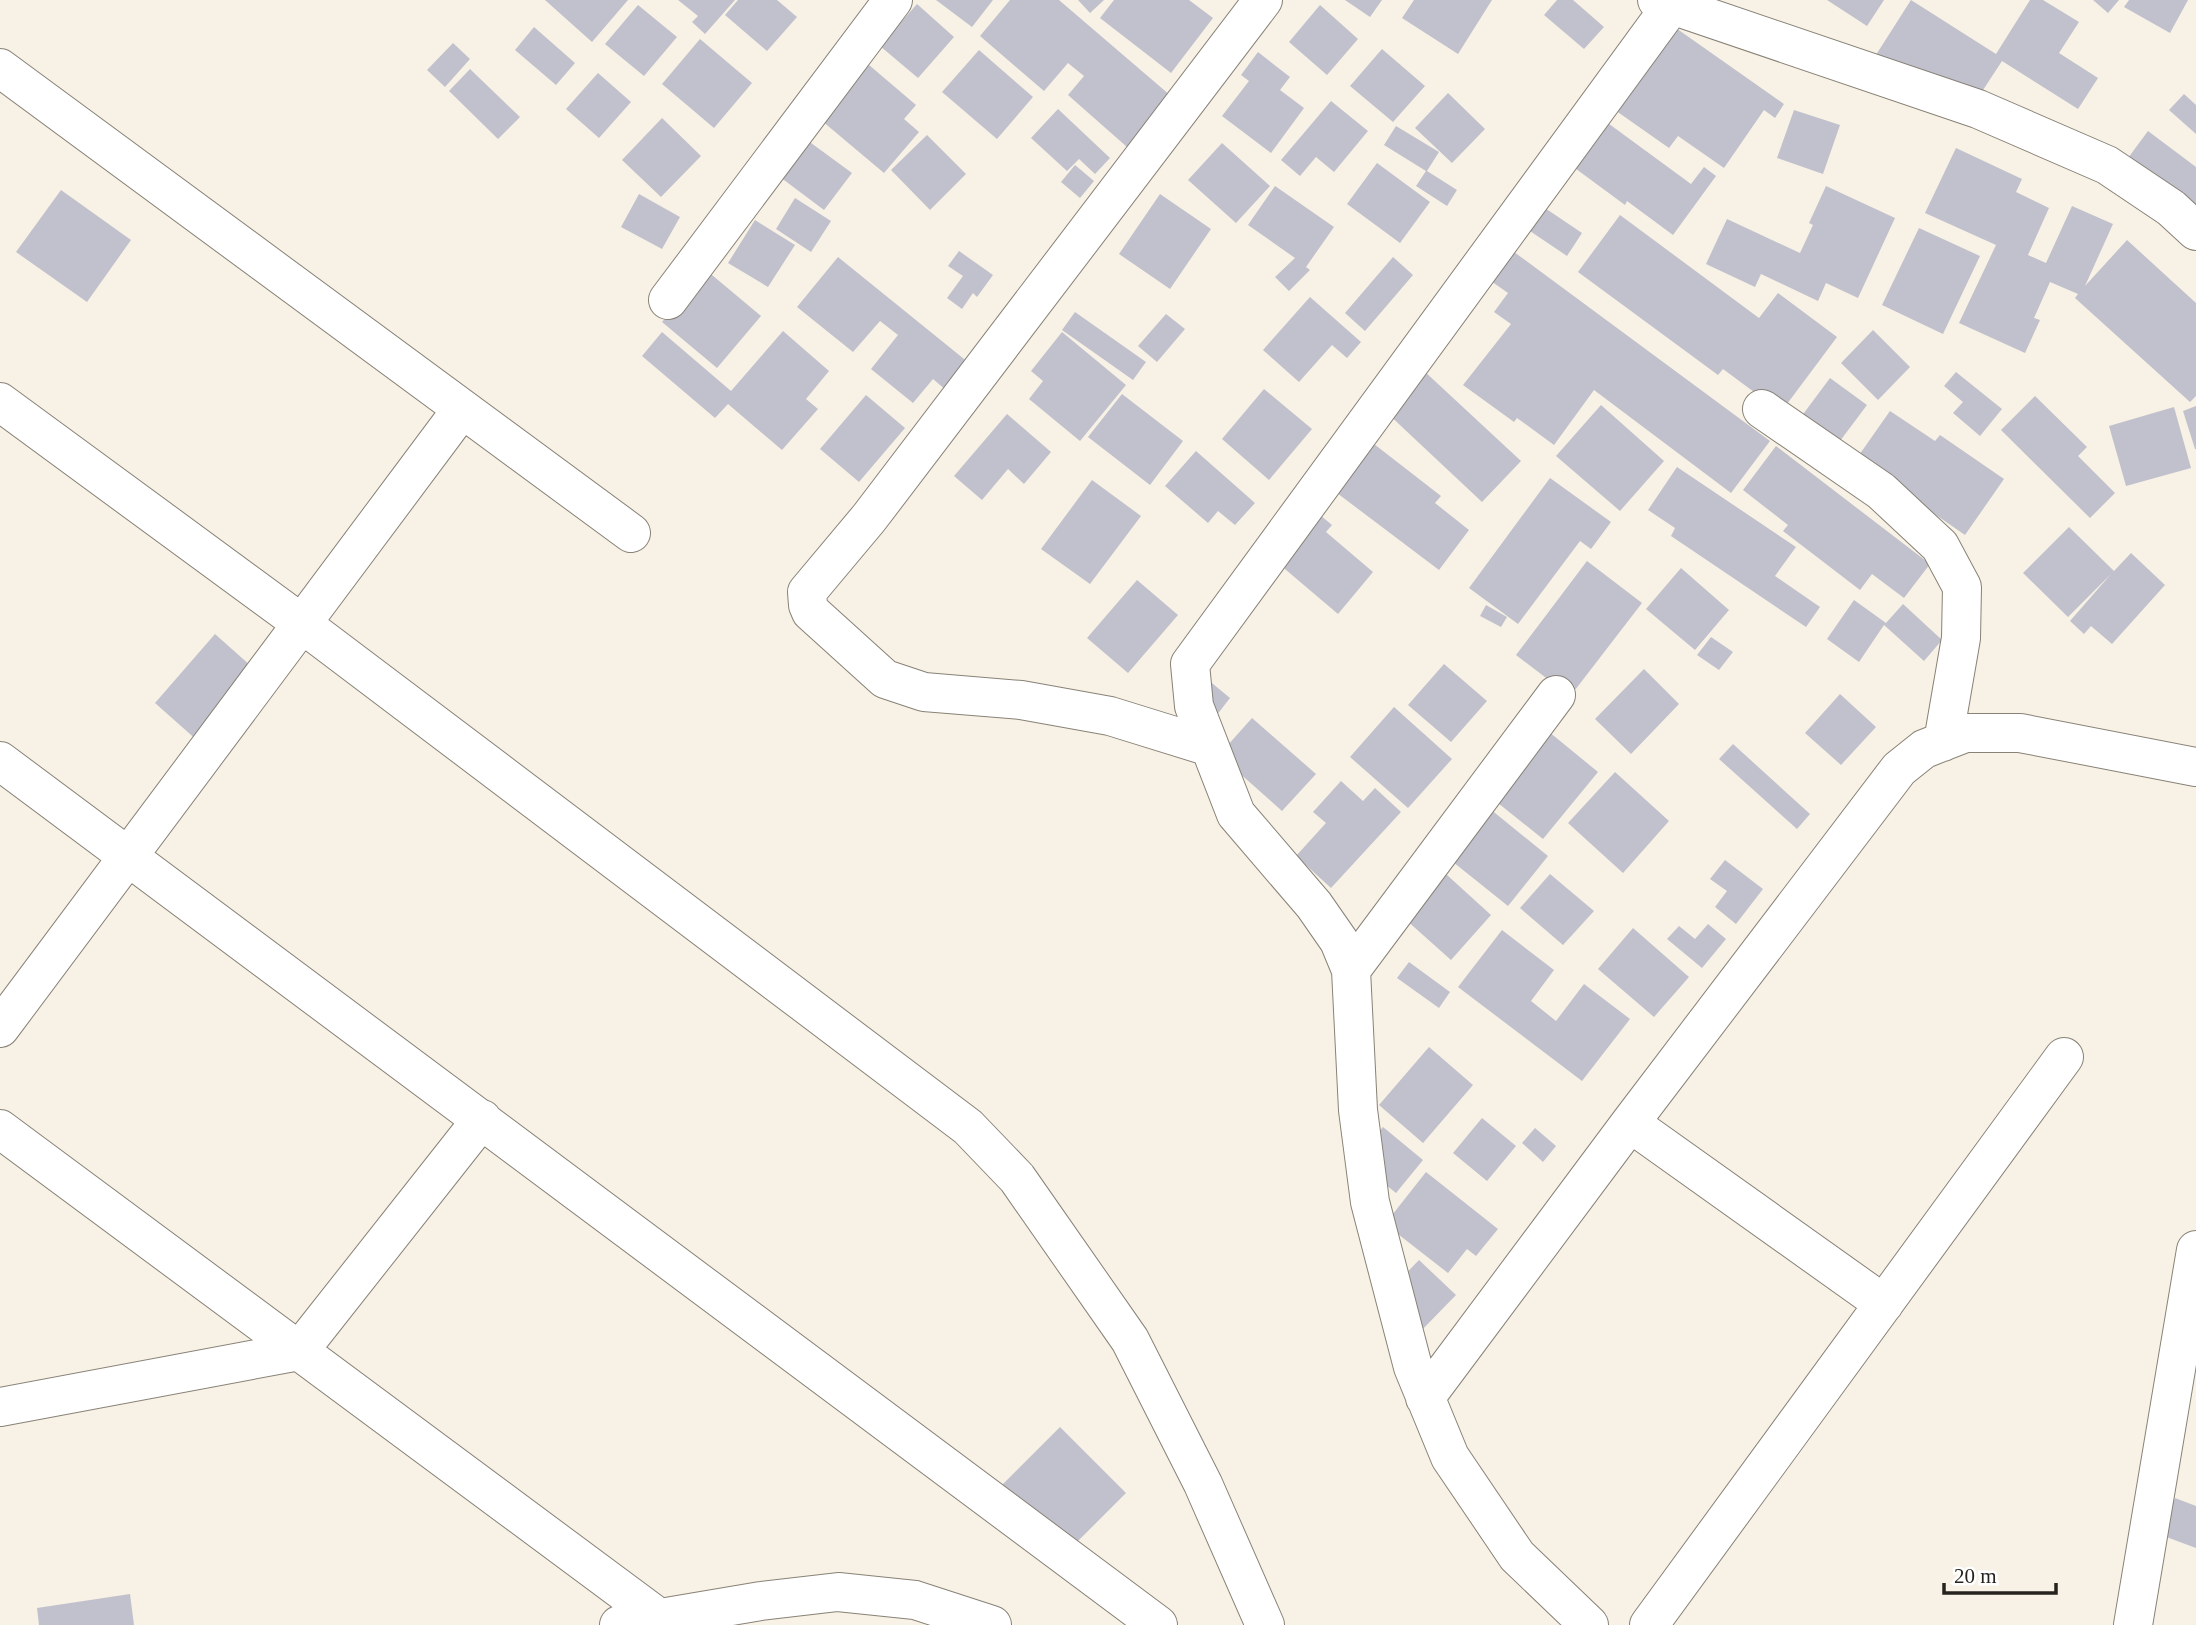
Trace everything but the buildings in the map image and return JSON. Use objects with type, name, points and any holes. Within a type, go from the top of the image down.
[{"type":"street","points":[[668,300],[893,0]]},
{"type":"street","points":[[1210,747],[1110,716],[1021,700],[924,692],[885,679],[811,612],[807,592],[869,518],[1264,0]]},
{"type":"street","points":[[1589,1625],[1517,1556],[1450,1457],[1425,1398],[1413,1367],[1370,1202],[1358,1110],[1351,970],[1339,941],[1314,905],[1236,814],[1194,706],[1190,664],[1664,3],[1978,109],[2107,165],[2171,208],[2196,231]]},
{"type":"street","points":[[2,74],[631,533]]},
{"type":"street","points":[[0,402],[301,623],[968,1128],[1009,1170],[1130,1340],[1203,1484],[1265,1625]]},
{"type":"street","points":[[0,1028],[462,409]]},
{"type":"street","points":[[1762,409],[1881,491],[1940,545],[1962,587],[1961,638],[1943,742]]},
{"type":"street","points":[[1351,970],[1556,695]]},
{"type":"street","points":[[1425,1398],[1899,769],[1924,749],[1965,733],[2020,733],[2196,767]]},
{"type":"street","points":[[0,761],[1158,1625]]},
{"type":"street","points":[[1650,1625],[2064,1057]]},
{"type":"street","points":[[0,1407],[299,1351],[482,1119]]},
{"type":"street","points":[[1630,1123],[1884,1304]]},
{"type":"street","points":[[0,1129],[659,1618]]},
{"type":"street","points":[[2133,1625],[2196,1250]]},
{"type":"street","points":[[619,1625],[761,1601],[838,1592],[915,1600],[977,1623]]}]
